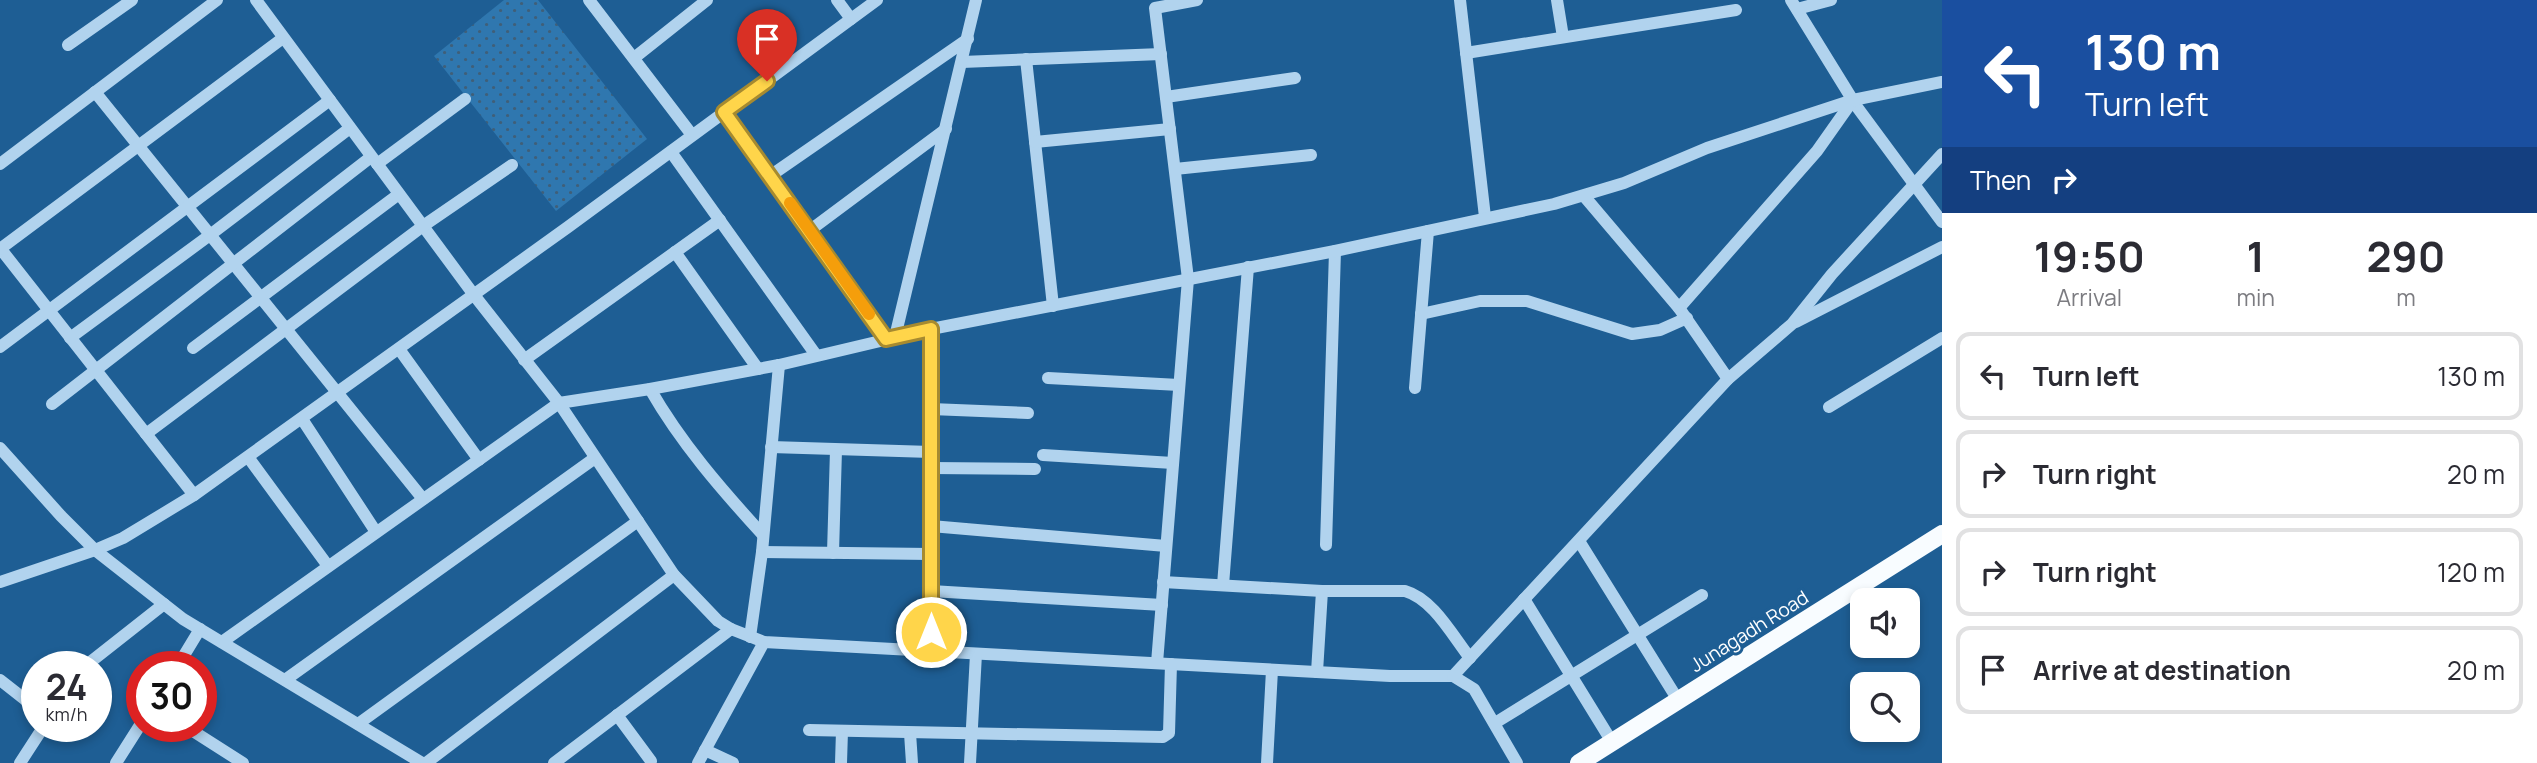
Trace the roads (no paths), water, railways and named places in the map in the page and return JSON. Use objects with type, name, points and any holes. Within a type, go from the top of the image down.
[{"type":"main road","name":"Junagadh Road","points":[[1579,763],[1942,534]]},
{"type":"street","points":[[68,46],[132,0]]},
{"type":"street","points":[[0,163],[217,0]]},
{"type":"street","points":[[256,0],[474,295],[559,403],[674,575],[718,621],[731,629],[764,642],[931,653],[1390,676],[1453,676],[1474,690],[1517,763]]},
{"type":"street","points":[[589,0],[692,135]]},
{"type":"street","points":[[634,58],[707,0]]},
{"type":"street","points":[[837,0],[852,19]]},
{"type":"street","points":[[0,582],[123,538],[194,495],[474,295],[877,0]]},
{"type":"street","points":[[891,338],[946,130],[976,0]]},
{"type":"street","points":[[1157,663],[1188,279],[1155,8],[1197,0]]},
{"type":"street","points":[[1460,0],[1485,217]]},
{"type":"street","points":[[1557,0],[1563,37]]},
{"type":"street","points":[[1831,0],[1794,4],[1853,100],[1942,222]]},
{"type":"street","points":[[1466,53],[1736,10]]},
{"type":"street","points":[[194,495],[0,249],[284,38]]},
{"type":"street","points":[[770,176],[968,39]]},
{"type":"street","points":[[962,62],[1161,54]]},
{"type":"street","points":[[1026,60],[1053,306]]},
{"type":"street","points":[[1166,97],[1295,78]]},
{"type":"street","points":[[222,642],[559,403],[779,365],[931,329],[1335,251],[1584,196],[1625,183],[1707,148],[1853,100],[1942,82]]},
{"type":"street","points":[[95,92],[422,499]]},
{"type":"street","points":[[52,404],[233,264],[374,160],[464,99]]},
{"type":"street","points":[[0,347],[330,100]]},
{"type":"street","points":[[1421,314],[1480,301],[1527,301],[1632,334],[1660,330],[1683,313],[1817,151],[1853,100]]},
{"type":"street","points":[[724,112],[809,231],[891,338]]},
{"type":"street","points":[[70,338],[351,128]]},
{"type":"street","points":[[1035,142],[1170,129]]},
{"type":"street","points":[[809,231],[946,130]]},
{"type":"street","points":[[671,152],[816,355]]},
{"type":"street","points":[[1453,676],[1728,379],[1792,324],[1832,274],[1942,154]]},
{"type":"street","points":[[1175,170],[1311,155]]},
{"type":"street","points":[[146,434],[423,226],[512,165]]},
{"type":"street","points":[[193,348],[399,194]]},
{"type":"street","points":[[1584,196],[1683,313],[1728,379]]},
{"type":"street","points":[[524,360],[720,220]]},
{"type":"street","points":[[1415,388],[1428,231]]},
{"type":"street","points":[[1792,324],[1942,247]]},
{"type":"street","points":[[1326,545],[1335,251]]},
{"type":"street","points":[[675,252],[758,369]]},
{"type":"street","points":[[1223,585],[1248,267]]},
{"type":"street","points":[[931,329],[931,653]]},
{"type":"street","points":[[1829,407],[1942,338]]},
{"type":"street","points":[[399,349],[479,460]]},
{"type":"street","points":[[750,637],[762,552],[779,365]]},
{"type":"street","points":[[1048,378],[1179,386]]},
{"type":"street","points":[[650,389],[673,429],[763,535]]},
{"type":"street","points":[[931,408],[1028,413]]},
{"type":"street","points":[[302,418],[376,532]]},
{"type":"street","points":[[0,447],[95,550],[164,604],[285,681],[424,763],[674,575]]},
{"type":"street","points":[[771,447],[931,452]]},
{"type":"street","points":[[833,553],[836,450]]},
{"type":"street","points":[[1043,455],[1173,463]]},
{"type":"street","points":[[248,457],[328,566]]},
{"type":"street","points":[[285,681],[595,458]]},
{"type":"street","points":[[931,468],[1035,469]]},
{"type":"street","points":[[358,724],[638,521]]},
{"type":"street","points":[[931,526],[1166,546]]},
{"type":"street","points":[[1578,541],[1678,700]]},
{"type":"street","points":[[762,552],[931,554]]},
{"type":"street","points":[[1163,582],[1322,591],[1405,591],[1426,601],[1470,658]]},
{"type":"street","points":[[931,591],[1161,605]]},
{"type":"street","points":[[1317,672],[1322,591]]},
{"type":"street","points":[[1495,723],[1702,595]]},
{"type":"street","points":[[1524,599],[1612,742]]},
{"type":"street","points":[[104,651],[164,604]]},
{"type":"street","points":[[187,651],[200,629]]},
{"type":"street","points":[[554,763],[731,629]]},
{"type":"street","points":[[698,763],[764,642]]},
{"type":"street","points":[[970,763],[976,654]]},
{"type":"street","points":[[809,730],[1163,737],[1169,733],[1171,722],[1171,664]]},
{"type":"street","points":[[1267,763],[1272,670]]},
{"type":"street","points":[[0,680],[21,696]]},
{"type":"street","points":[[617,715],[651,761]]},
{"type":"street","points":[[841,763],[842,731]]},
{"type":"street","points":[[910,733],[912,763]]},
{"type":"street","points":[[20,763],[34,742]]},
{"type":"street","points":[[116,763],[129,742]]},
{"type":"street","points":[[210,742],[243,763]]},
{"type":"street","points":[[705,750],[733,763]]}]
